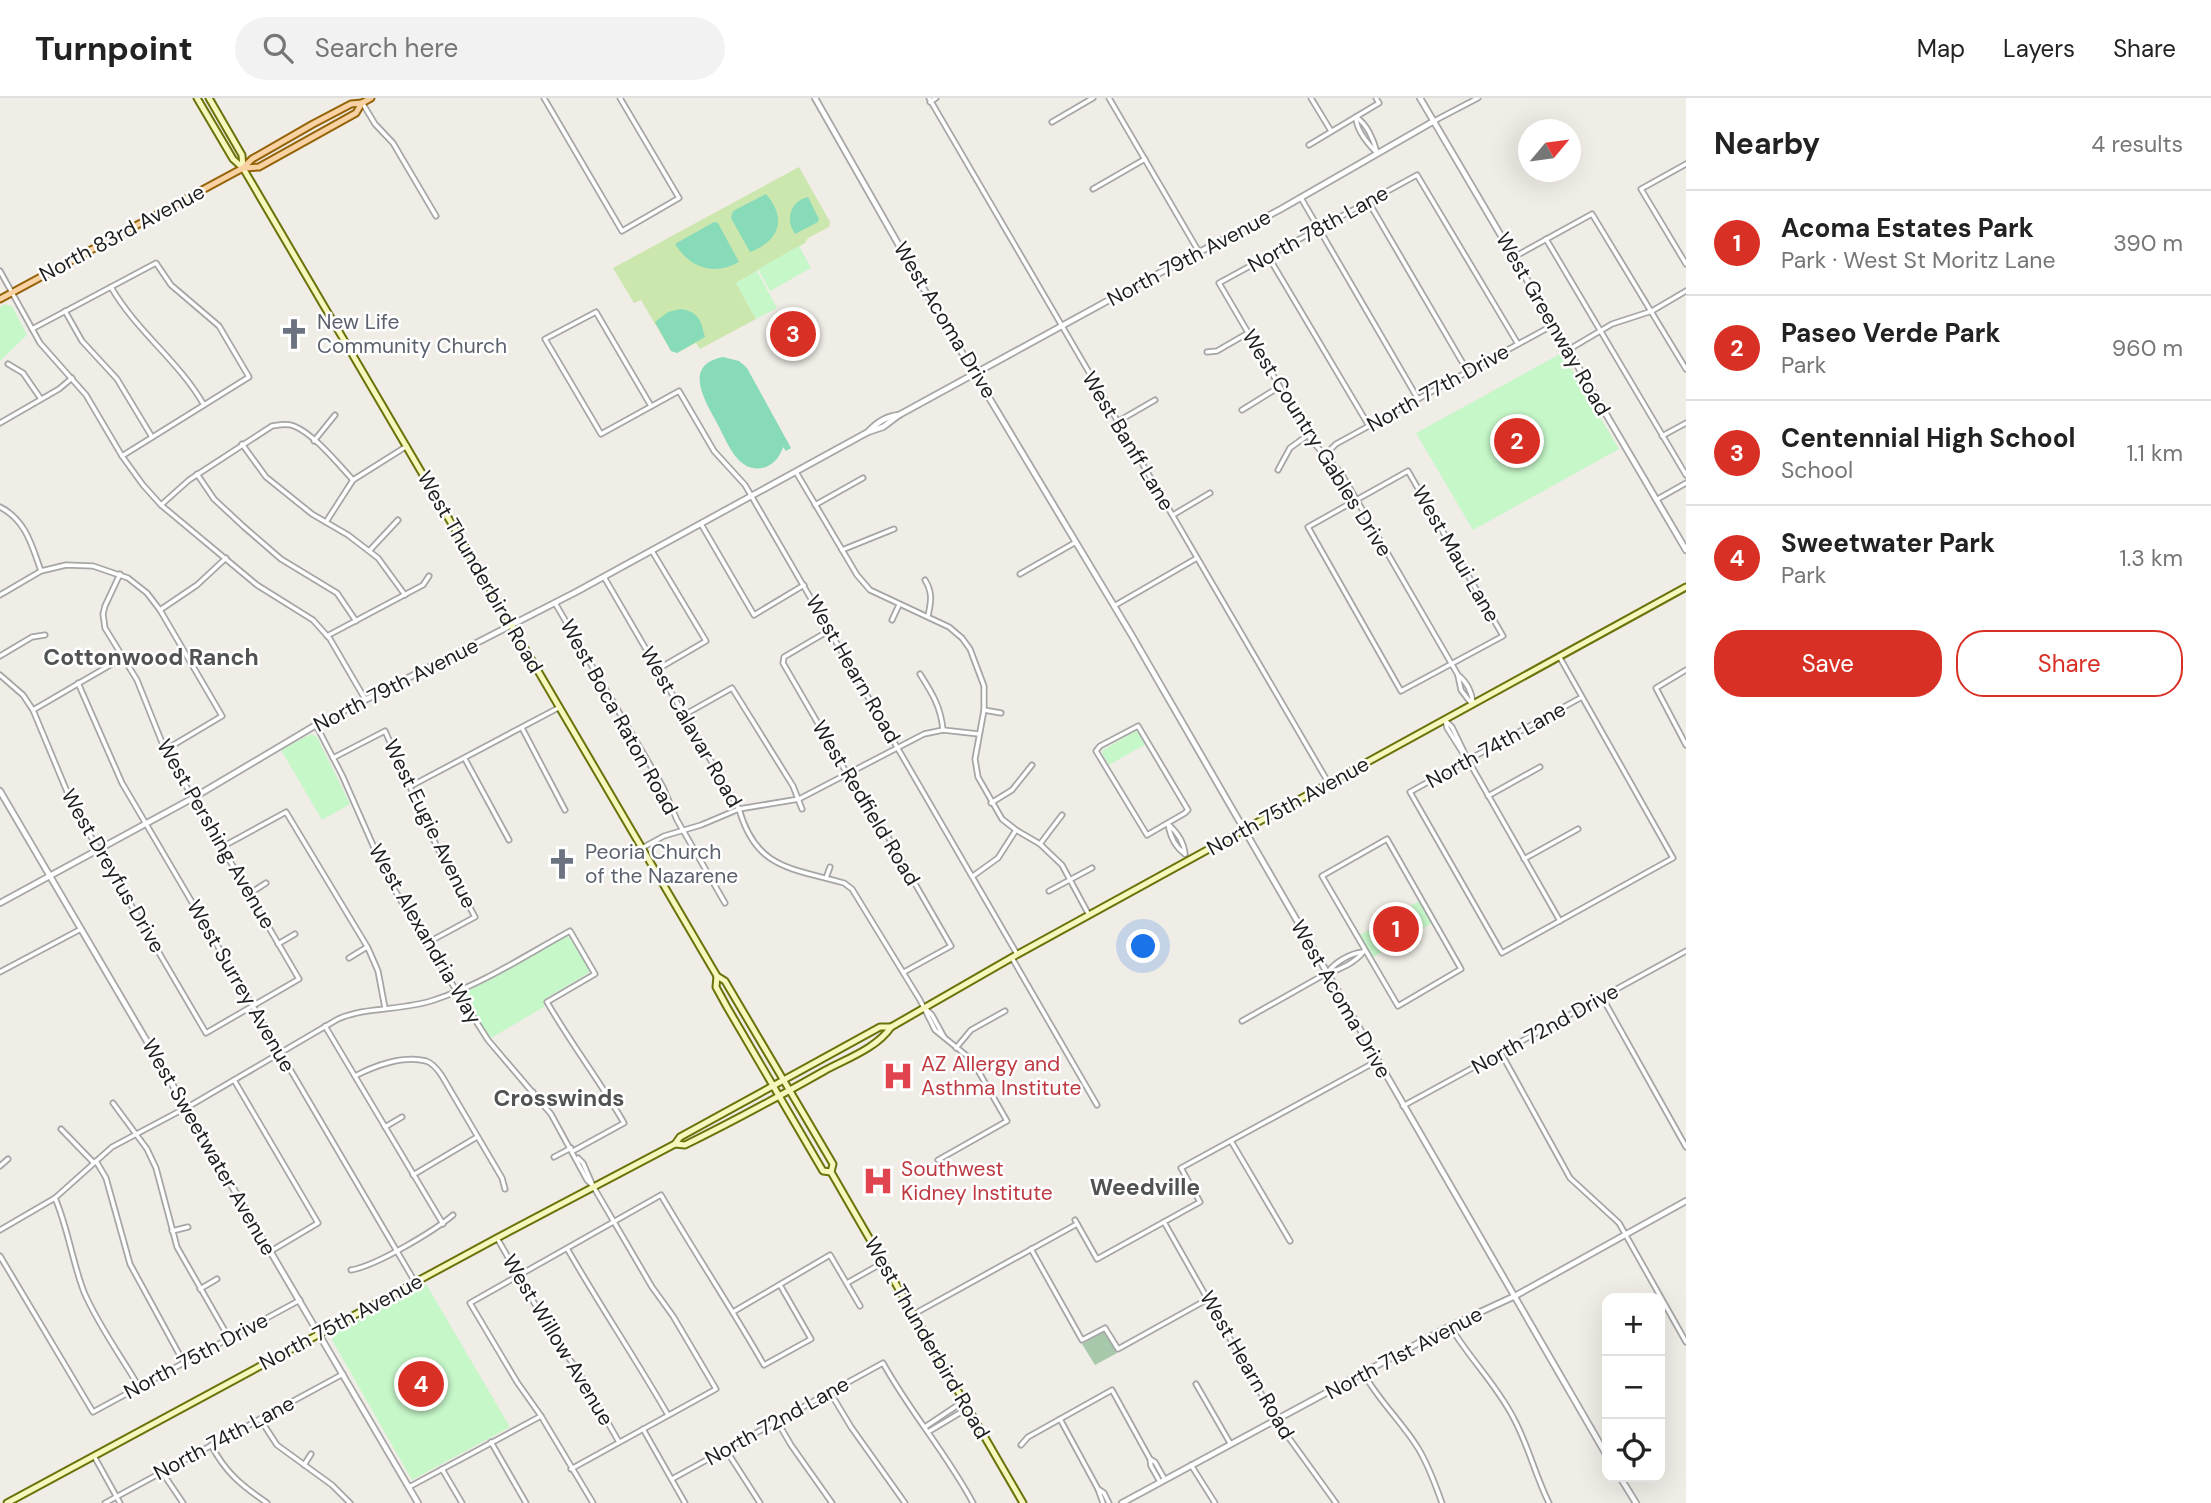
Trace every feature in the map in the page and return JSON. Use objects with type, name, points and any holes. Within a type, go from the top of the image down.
[{"type":"main road","name":"West Thunderbird Road","points":[[197,98],[233,159],[243,168],[717,976],[725,981],[791,1090],[833,1164],[831,1172],[1023,1503]]},
{"type":"main road","name":"West Thunderbird Road","points":[[209,98],[242,155],[243,168]]},
{"type":"main road","name":"North 83rd Avenue","points":[[0,299],[243,168],[252,159],[313,124],[351,104],[372,98]]},
{"type":"main road","name":"North 83rd Avenue","points":[[243,168],[259,167],[356,113],[362,103]]},
{"type":"main road","name":"North 75th Avenue","points":[[675,1144],[685,1145],[791,1090],[886,1035],[891,1027],[1015,956],[1686,587]]},
{"type":"main road","name":"West Thunderbird Road","points":[[717,976],[716,987],[823,1171],[831,1172]]},
{"type":"main road","name":"North 75th Avenue","points":[[7,1503],[675,1144],[680,1138],[880,1027],[891,1027]]},
{"type":"street","points":[[544,98],[622,231],[679,198],[620,98]]},
{"type":"street","name":"West Acoma Drive","points":[[815,98],[1114,606],[1602,1447]]},
{"type":"street","points":[[929,100],[936,98]]},
{"type":"street","points":[[1052,122],[1093,98]]},
{"type":"street","points":[[1109,98],[1200,253]]},
{"type":"street","points":[[1311,98],[1331,131]]},
{"type":"street","points":[[1309,145],[1379,103],[1376,98]]},
{"type":"street","name":"West Greenway Road","points":[[1420,98],[1686,550]]},
{"type":"street","name":"North 79th Avenue","points":[[0,903],[193,798],[316,725],[604,577],[868,432],[874,425],[890,416],[899,415],[1200,253],[1478,98]]},
{"type":"street","name":"West Banff Lane","points":[[929,100],[1329,783]]},
{"type":"street","points":[[362,103],[375,124],[393,143],[436,216]]},
{"type":"street","points":[[1356,117],[1361,120],[1375,143],[1377,153]]},
{"type":"street","points":[[1093,189],[1145,159]]},
{"type":"street","points":[[1686,164],[1641,189],[1686,264]]},
{"type":"street","name":"North 78th Lane","points":[[1219,283],[1417,175],[1518,344]]},
{"type":"street","points":[[1301,198],[1419,399]]},
{"type":"street","points":[[1368,201],[1468,372]]},
{"type":"street","points":[[1514,257],[1592,214],[1686,369]]},
{"type":"street","points":[[1546,239],[1686,475]]},
{"type":"street","points":[[1268,256],[1369,426]]},
{"type":"street","points":[[31,330],[156,263],[171,285],[219,326],[249,377],[121,456]]},
{"type":"street","points":[[0,271],[31,330],[90,401],[121,456],[143,485],[161,505],[257,585],[307,616],[327,636],[365,699]]},
{"type":"street","name":"West Country Gables Drive","points":[[1219,283],[1308,435],[1341,472],[1458,675],[1463,679],[1473,704]]},
{"type":"street","points":[[111,287],[124,309],[175,362],[204,405]]},
{"type":"street","points":[[1568,349],[1618,322],[1652,311],[1686,291]]},
{"type":"street","points":[[65,311],[82,341],[117,379],[152,438]]},
{"type":"street","points":[[596,312],[651,407],[601,434],[545,339],[596,312]]},
{"type":"street","name":"North 77th Drive","points":[[1325,455],[1336,444],[1553,325]]},
{"type":"street","points":[[1207,352],[1217,351],[1248,333]]},
{"type":"street","points":[[8,364],[23,373],[41,399]]},
{"type":"street","points":[[0,423],[72,379]]},
{"type":"street","points":[[1242,410],[1279,387]]},
{"type":"street","name":"West Hearn Road","points":[[651,407],[679,391],[714,452],[745,485],[973,876],[1097,1105]]},
{"type":"street","points":[[1117,422],[1155,400]]},
{"type":"street","points":[[314,441],[335,415]]},
{"type":"street","points":[[1662,436],[1686,423]]},
{"type":"street","points":[[161,505],[197,474],[272,426],[292,425],[303,431],[353,480]]},
{"type":"street","points":[[1278,470],[1290,448],[1308,435]]},
{"type":"street","points":[[243,444],[266,477],[312,514],[370,550],[385,565],[405,595]]},
{"type":"street","points":[[326,522],[353,480],[407,446]]},
{"type":"street","name":"West Maui Lane","points":[[1357,500],[1408,471],[1503,636],[1452,664]]},
{"type":"street","points":[[796,472],[857,575],[870,590],[928,616],[957,633],[970,649],[983,678],[984,710],[975,759],[978,778],[1002,819],[1041,844],[1062,865],[1089,915]]},
{"type":"street","points":[[197,474],[214,499],[281,559],[337,593],[356,621]]},
{"type":"street","points":[[816,505],[863,478]]},
{"type":"street","points":[[1656,500],[1686,483]]},
{"type":"street","points":[[1173,515],[1210,493]]},
{"type":"street","points":[[1357,500],[1308,527],[1401,691],[1452,664]]},
{"type":"street","points":[[0,506],[13,514],[23,526],[41,571]]},
{"type":"street","points":[[370,550],[398,520]]},
{"type":"street","points":[[701,524],[754,615],[804,586]]},
{"type":"street","points":[[842,550],[894,529]]},
{"type":"street","points":[[1020,574],[1076,542]]},
{"type":"street","points":[[652,551],[706,641],[658,669]]},
{"type":"street","points":[[160,610],[197,585],[226,558]]},
{"type":"street","points":[[1114,606],[1197,558]]},
{"type":"street","points":[[0,594],[41,571],[66,565],[84,565],[120,574],[141,588],[160,610],[222,716],[164,750]]},
{"type":"street","name":"West Pershing Avenue","points":[[120,574],[107,599],[103,622],[137,680],[164,750],[299,979],[253,1006]]},
{"type":"street","points":[[327,636],[423,585],[429,576]]},
{"type":"street","name":"West Calavar Road","points":[[604,577],[739,808],[751,839],[765,855],[786,867],[848,886],[857,894],[935,1030],[975,1064],[1007,1121],[938,1160]]},
{"type":"street","points":[[925,580],[932,600],[928,616]]},
{"type":"street","name":"West Boca Raton Road","points":[[555,603],[663,787],[683,830],[725,903]]},
{"type":"street","points":[[892,620],[899,605]]},
{"type":"street","name":"West Redfield Road","points":[[830,630],[782,659],[951,946],[903,972]]},
{"type":"street","points":[[0,656],[32,637],[45,635]]},
{"type":"street","points":[[1445,720],[1452,727],[1488,796],[1560,921],[1673,858],[1559,656]]},
{"type":"street","points":[[33,710],[124,657]]},
{"type":"street","points":[[1686,670],[1656,688],[1686,745]]},
{"type":"street","name":"West Dreyfus Drive","points":[[0,674],[23,695],[33,710],[68,797],[206,1033],[253,1006]]},
{"type":"street","points":[[920,674],[942,713],[943,730]]},
{"type":"street","name":"West Surrey Avenue","points":[[78,683],[117,773],[415,1282]]},
{"type":"street","points":[[684,715],[732,688],[793,786],[802,809]]},
{"type":"street","name":"North 74th Lane","points":[[1560,921],[1502,953],[1410,792],[1582,697]]},
{"type":"street","points":[[411,786],[560,707]]},
{"type":"street","points":[[984,710],[1001,713]]},
{"type":"street","name":"West Alexandria Way","points":[[316,725],[379,861],[426,943],[488,1040],[551,1114],[587,1180],[716,1389],[668,1415]]},
{"type":"street","points":[[1138,726],[1188,810],[1168,823],[1147,835],[1096,751],[1100,746],[1138,726]]},
{"type":"street","points":[[522,728],[565,810]]},
{"type":"street","points":[[642,848],[664,836],[701,825],[739,808],[799,799],[924,734],[943,730],[980,734]]},
{"type":"street","name":"West Eugie Avenue","points":[[333,758],[385,731],[437,847],[475,917],[426,943]]},
{"type":"street","points":[[465,758],[509,840]]},
{"type":"street","points":[[991,803],[1012,790],[1032,765]]},
{"type":"street","points":[[1488,796],[1540,767]]},
{"type":"street","name":"West Sweetwater Avenue","points":[[0,791],[418,1503]]},
{"type":"street","points":[[222,847],[286,812],[367,947],[378,971],[385,1009]]},
{"type":"street","points":[[1041,844],[1062,815]]},
{"type":"street","points":[[1168,823],[1185,846],[1185,855],[1169,833],[1168,823]]},
{"type":"street","points":[[1524,859],[1578,829]]},
{"type":"street","points":[[973,876],[998,858],[1016,830]]},
{"type":"street","points":[[1387,839],[1461,969],[1398,1006],[1364,951],[1322,876],[1387,839]]},
{"type":"street","points":[[826,878],[830,867]]},
{"type":"street","points":[[1049,891],[1092,867]]},
{"type":"street","points":[[249,894],[266,883]]},
{"type":"street","points":[[0,972],[81,929]]},
{"type":"street","points":[[0,1230],[55,1198],[113,1147],[325,1026],[355,1013],[425,1003],[457,992],[570,931],[595,974],[547,1002],[571,1044],[601,1084],[624,1123],[554,1157]]},
{"type":"street","points":[[278,944],[295,934]]},
{"type":"street","points":[[349,958],[367,947]]},
{"type":"street","points":[[1242,1021],[1327,973],[1356,953],[1364,951]]},
{"type":"street","name":"North 72nd Drive","points":[[1404,1106],[1686,951]]},
{"type":"street","points":[[1602,997],[1686,1147]]},
{"type":"street","points":[[956,1048],[971,1030],[1005,1011]]},
{"type":"street","points":[[325,1026],[443,1224]]},
{"type":"street","points":[[1501,1053],[1570,1178],[1619,1223],[1686,1342]]},
{"type":"street","points":[[355,1076],[388,1063],[412,1060],[429,1062],[442,1076],[502,1178],[505,1189]]},
{"type":"street","points":[[914,1314],[1076,1222],[1097,1259],[1200,1202],[1181,1168],[1377,1061]]},
{"type":"street","points":[[234,1080],[318,1223],[271,1251]]},
{"type":"street","points":[[524,1101],[533,1093]]},
{"type":"street","points":[[113,1103],[138,1133],[156,1168],[180,1254],[229,1338]]},
{"type":"street","points":[[385,1127],[402,1117]]},
{"type":"street","points":[[61,1129],[94,1161],[106,1178],[130,1264],[184,1363]]},
{"type":"street","points":[[413,1175],[477,1137]]},
{"type":"street","points":[[1231,1141],[1290,1241]]},
{"type":"street","points":[[0,1166],[8,1159]]},
{"type":"street","points":[[593,1503],[470,1303],[661,1195],[764,1365],[811,1339],[780,1285]]},
{"type":"street","points":[[55,1198],[64,1219],[85,1294],[139,1387]]},
{"type":"street","name":"North 71st Avenue","points":[[1122,1503],[1450,1326],[1515,1296],[1686,1201]]},
{"type":"street","points":[[351,1270],[361,1268],[396,1250],[443,1224],[453,1215]]},
{"type":"street","name":"West Hearn Road","points":[[1164,1222],[1276,1420],[1336,1503]]},
{"type":"street","points":[[172,1231],[188,1227]]},
{"type":"street","name":"West Willow Avenue","points":[[497,1238],[555,1339],[578,1371],[620,1442]]},
{"type":"street","points":[[568,1249],[668,1415],[571,1469]]},
{"type":"street","points":[[1031,1249],[1083,1340],[1105,1328],[1118,1349],[1208,1299]]},
{"type":"street","points":[[733,1312],[830,1255],[860,1306]]},
{"type":"street","name":"North 75th Drive","points":[[0,1256],[93,1412],[300,1300]]},
{"type":"street","points":[[847,1283],[884,1262]]},
{"type":"street","points":[[200,1289],[217,1279]]},
{"type":"street","points":[[1450,1326],[1465,1351],[1512,1414],[1549,1503]]},
{"type":"street","name":"North 72nd Lane","points":[[672,1479],[883,1363],[886,1368]]},
{"type":"street","points":[[893,1364],[886,1368],[901,1396],[955,1471],[973,1503]]},
{"type":"street","name":"North 74th Lane","points":[[104,1503],[343,1374]]},
{"type":"street","points":[[1364,1374],[1373,1390],[1417,1447],[1432,1475],[1442,1503]]},
{"type":"street","points":[[1196,1384],[1230,1443]]},
{"type":"street","points":[[1021,1446],[1028,1437],[1112,1390],[1150,1459],[1158,1468],[1162,1481]]},
{"type":"street","points":[[830,1392],[851,1427],[905,1503]]},
{"type":"street","points":[[924,1427],[966,1404]]},
{"type":"street","points":[[928,1432],[966,1404]]},
{"type":"street","points":[[409,1487],[541,1416]]},
{"type":"street","points":[[260,1419],[277,1445],[332,1485],[350,1503]]},
{"type":"street","points":[[1060,1419],[1098,1489],[1101,1501]]},
{"type":"street","points":[[777,1422],[832,1503]]},
{"type":"street","name":"West Willow Avenue","points":[[643,1429],[685,1503]]},
{"type":"street","points":[[491,1442],[526,1503]]},
{"type":"street","points":[[211,1445],[225,1470],[244,1488],[267,1503]]},
{"type":"street","points":[[726,1450],[760,1503]]},
{"type":"street","points":[[304,1465],[311,1454]]},
{"type":"street","points":[[94,1455],[120,1503]]},
{"type":"street","points":[[1150,1459],[1153,1471],[1162,1481]]},
{"type":"street","points":[[1191,1465],[1215,1503]]},
{"type":"street","points":[[1153,1471],[1158,1468]]},
{"type":"street","points":[[442,1469],[462,1503]]},
{"type":"street","points":[[162,1472],[183,1503]]},
{"type":"street","points":[[1623,1482],[1636,1503]]},
{"type":"street","points":[[1098,1489],[1109,1503]]},
{"type":"street","points":[[1101,1501],[1105,1496]]},
{"type":"green space","points":[[799,167],[830,222],[829,227],[736,283],[756,319],[700,349],[696,343],[677,353],[671,351],[641,300],[634,303],[613,268]]},
{"type":"green space","points":[[766,194],[777,212],[777,228],[768,242],[750,252],[731,218],[733,211]]},
{"type":"green space","points":[[808,197],[818,222],[795,234],[790,223],[791,212],[797,202]]},
{"type":"green space","points":[[714,222],[718,223],[739,262],[721,268],[703,267],[688,259],[675,244]]},
{"type":"green space","points":[[799,246],[811,268],[770,291],[758,269]]},
{"type":"green space","points":[[757,271],[777,308],[756,319],[736,283]]},
{"type":"green space","points":[[4,304],[12,306],[27,335],[0,361],[0,307]]},
{"type":"green space","points":[[681,309],[696,315],[705,337],[677,353],[671,351],[655,322],[668,312]]},
{"type":"green space","points":[[1562,353],[1619,449],[1473,530],[1416,433]]},
{"type":"green space","points":[[723,357],[739,361],[747,368],[791,448],[786,451],[783,447],[777,459],[766,467],[756,468],[741,462],[725,439],[703,395],[700,376],[703,368],[710,361]]},
{"type":"green space","points":[[1135,731],[1139,732],[1146,744],[1109,765],[1102,754],[1103,750]]},
{"type":"green space","points":[[311,734],[317,737],[350,804],[322,820],[281,750]]},
{"type":"green space","points":[[1419,901],[1432,923],[1372,958],[1360,935]]},
{"type":"green space","points":[[567,936],[589,973],[548,997],[544,1001],[544,1007],[491,1038],[463,997],[463,992]]},
{"type":"green space","points":[[426,1284],[510,1427],[412,1480],[332,1340],[334,1333]]},
{"type":"green space","points":[[1105,1331],[1117,1353],[1095,1365],[1082,1344]]},
{"type":"place","name":"New Life Community Church","points":[[294,334]]},
{"type":"place","name":"Centennial High School","points":[[793,334]]},
{"type":"place","name":"Paseo Verde Park","points":[[1517,441]]},
{"type":"place","name":"Peoria Church of the Nazarene","points":[[562,864]]},
{"type":"place","name":"Acoma Estates Park","points":[[1396,929]]},
{"type":"place","name":"AZ Allergy and Asthma Institute","points":[[898,1076]]},
{"type":"place","name":"Southwest Kidney Institute","points":[[878,1181]]},
{"type":"place","name":"Sweetwater Park","points":[[421,1384]]},
{"type":"district","name":"Cottonwood Ranch","points":[[151,657]]},
{"type":"district","name":"Crosswinds","points":[[559,1098]]},
{"type":"district","name":"Weedville","points":[[1145,1187]]}]
